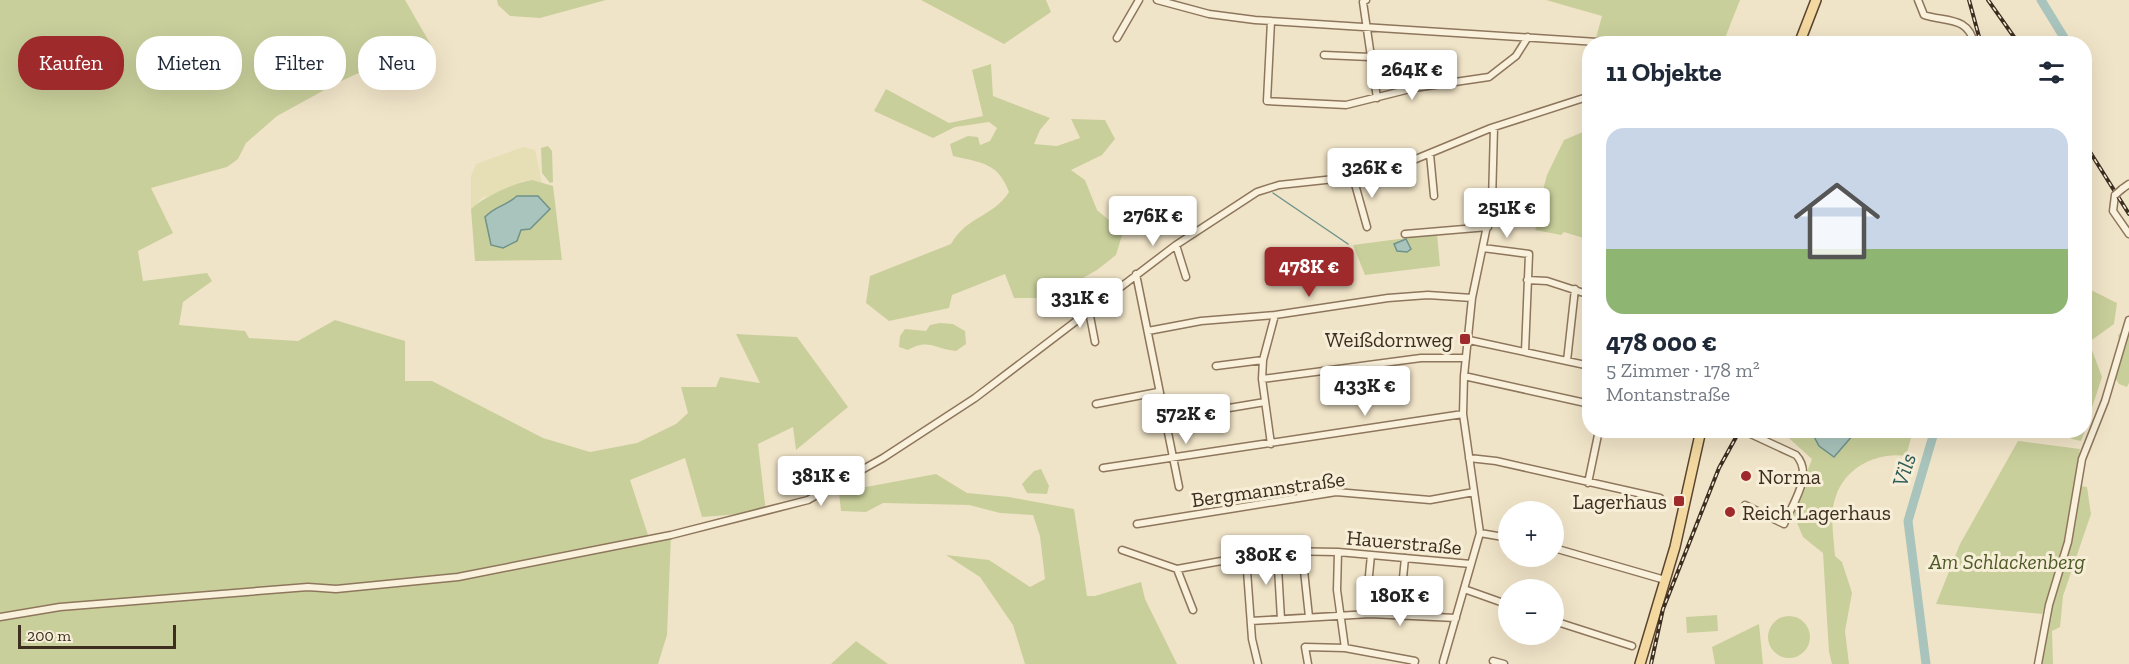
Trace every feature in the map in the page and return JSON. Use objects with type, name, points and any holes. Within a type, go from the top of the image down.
[{"type":"main road","points":[[1802,36],[1816,0]]},
{"type":"main road","points":[[1640,664],[1675,547],[1699,438]]},
{"type":"street","points":[[1117,38],[1139,0]]},
{"type":"street","points":[[1157,0],[1209,14],[1271,21],[1365,25],[1582,40]]},
{"type":"street","points":[[1366,0],[1363,2],[1365,25],[1377,98]]},
{"type":"street","points":[[1918,0],[1924,15],[1960,22],[1968,27],[1971,36]]},
{"type":"street","points":[[1271,21],[1268,101],[1346,105],[1414,88],[1489,77],[1516,56],[1528,36]]},
{"type":"street","points":[[1324,55],[1370,57]]},
{"type":"street","points":[[0,617],[60,607],[308,587],[336,589],[458,577],[696,529],[808,500],[923,433],[992,385],[1176,245],[1257,192],[1279,185],[1353,177],[1430,154],[1494,127],[1582,99]]},
{"type":"street","points":[[1443,662],[1480,533],[1463,414],[1464,376],[1472,298],[1488,227],[1493,184],[1494,127]]},
{"type":"street","points":[[1430,154],[1434,196]]},
{"type":"street","points":[[1353,177],[1367,227]]},
{"type":"street","points":[[2129,184],[2115,195],[2111,206],[2129,234]]},
{"type":"street","points":[[1406,234],[1488,227]]},
{"type":"street","points":[[1176,245],[1186,277]]},
{"type":"street","points":[[1483,248],[1529,254],[1525,352]]},
{"type":"street","points":[[1137,274],[1158,392],[1179,488]]},
{"type":"street","points":[[1527,280],[1547,281],[1582,292]]},
{"type":"street","points":[[1567,361],[1575,289]]},
{"type":"street","points":[[1148,331],[1201,321],[1275,315],[1388,298],[1428,295],[1472,298]]},
{"type":"street","points":[[1089,311],[1095,342]]},
{"type":"street","points":[[1271,444],[1262,379],[1263,360],[1275,315]]},
{"type":"street","points":[[2092,434],[2105,401],[2129,320]]},
{"type":"street","points":[[1468,340],[1582,364]]},
{"type":"street","points":[[1262,379],[1421,358],[1466,358]]},
{"type":"street","points":[[1216,366],[1263,360]]},
{"type":"street","points":[[1464,376],[1582,402]]},
{"type":"street","points":[[1096,404],[1158,392]]},
{"type":"street","points":[[1222,409],[1265,402]]},
{"type":"street","points":[[1103,468],[1463,414]]},
{"type":"street","points":[[1588,483],[1597,438]]},
{"type":"street","points":[[1745,505],[1784,524],[1805,472],[1802,461],[1796,455],[1759,438]]},
{"type":"street","points":[[2038,664],[2049,605],[2068,542],[2082,459],[2090,438]]},
{"type":"street","points":[[1469,459],[1496,461],[1660,498]]},
{"type":"street","name":"Bergmannstraße","points":[[1137,524],[1336,492],[1430,500],[1474,492]]},
{"type":"street","points":[[1480,533],[1498,536]]},
{"type":"street","name":"Hauerstraße","points":[[1122,550],[1177,569],[1277,551],[1338,552],[1471,564]]},
{"type":"street","points":[[1277,551],[1281,619]]},
{"type":"street","points":[[1564,551],[1665,580]]},
{"type":"street","points":[[1302,552],[1309,617]]},
{"type":"street","points":[[1338,552],[1337,590],[1345,648]]},
{"type":"street","points":[[1370,614],[1368,586],[1371,555]]},
{"type":"street","points":[[1246,557],[1251,621],[1258,664]]},
{"type":"street","points":[[1404,616],[1405,558]]},
{"type":"street","points":[[1177,569],[1193,610]]},
{"type":"street","points":[[1464,589],[1498,602]]},
{"type":"street","points":[[1251,621],[1370,614],[1455,618]]},
{"type":"street","points":[[1564,624],[1632,646]]},
{"type":"street","points":[[1308,664],[1305,647],[1345,648],[1415,661],[1414,664]]},
{"type":"street","points":[[1493,661],[1504,664]]},
{"type":"shaded area","points":[[523,147],[535,150],[542,183],[532,180],[522,181],[497,195],[483,197],[471,209],[471,176],[476,164]]},
{"type":"green space","points":[[0,0],[405,0],[426,36],[358,36],[358,73],[346,79],[346,36],[254,36],[254,90],[324,90],[277,116],[246,143],[238,159],[227,167],[151,188],[173,233],[138,251],[143,281],[207,273],[212,281],[183,302],[179,325],[245,331],[249,338],[298,341],[335,320],[405,341],[405,381],[432,381],[543,438],[590,452],[637,443],[676,424],[688,413],[681,387],[716,387],[720,377],[760,383],[736,334],[797,337],[848,407],[796,450],[793,427],[758,444],[766,512],[702,517],[685,458],[630,480],[649,538],[671,535],[667,635],[658,664],[0,664]]},
{"type":"green space","points":[[497,0],[606,0],[540,18],[510,16],[498,5]]},
{"type":"green space","points":[[921,0],[1046,0],[1051,12],[1004,44]]},
{"type":"green space","points":[[1546,0],[1740,0],[1726,36],[1597,36],[1602,16]]},
{"type":"green space","points":[[991,64],[993,96],[1050,118],[1040,130],[1034,144],[1057,146],[1080,138],[1071,119],[1105,120],[1115,139],[1102,155],[1071,170],[1085,180],[1097,210],[1123,232],[1116,255],[1097,270],[1047,298],[1014,298],[1005,274],[952,295],[949,308],[889,321],[866,303],[870,276],[951,244],[957,235],[995,207],[1009,192],[1005,182],[994,169],[953,156],[950,144],[968,136],[978,137],[980,145],[990,141],[997,128],[989,122],[955,127],[933,138],[874,111],[886,89],[949,123],[983,116],[972,70]]},
{"type":"green space","points":[[1582,132],[1582,238],[1564,232],[1561,235],[1535,230],[1542,215],[1538,209],[1547,175],[1564,140]]},
{"type":"green space","points":[[548,146],[552,151],[553,182],[550,183],[542,173],[541,148]]},
{"type":"green space","points":[[532,180],[553,186],[562,260],[475,261],[471,209],[500,191]]},
{"type":"green space","points":[[1437,234],[1440,266],[1365,275],[1353,245]]},
{"type":"green space","points":[[2092,290],[2117,303],[2114,324],[2092,340]]},
{"type":"green space","points":[[953,324],[965,331],[966,344],[956,351],[932,345],[921,345],[908,350],[899,347],[900,336],[905,329],[926,331],[930,325]]},
{"type":"green space","points":[[2129,326],[2129,383],[2127,387],[2119,384],[2112,373],[2121,348],[2118,335]]},
{"type":"green space","points":[[2092,350],[2102,377],[2092,408]]},
{"type":"green space","points":[[1789,438],[1911,438],[1906,456],[1884,456],[1855,470],[1841,486],[1834,503],[1832,526],[1835,556],[1842,562],[1852,593],[1845,631],[1849,664],[1832,664],[1829,652],[1823,553],[1803,537],[1792,511],[1812,459]]},
{"type":"green space","name":"Am Schlackenberg","points":[[2018,441],[2080,449],[2062,551],[2042,614],[1936,604],[1960,544]]},
{"type":"green space","points":[[1041,469],[1049,486],[1047,494],[1027,493],[1022,484],[1034,471]]},
{"type":"green space","points":[[936,474],[967,493],[1009,497],[1074,509],[1087,596],[1095,596],[1141,582],[1145,599],[1177,664],[1025,664],[1013,625],[980,577],[946,555],[989,560],[1030,587],[1045,579],[1040,536],[1033,515],[1000,513],[969,505],[883,503],[866,512],[841,511],[839,492]]},
{"type":"green space","points":[[2081,486],[2087,487],[2091,514],[2063,596],[2060,627],[2052,631],[2053,664],[2040,664],[2043,638],[2069,546]]},
{"type":"green space","points":[[1717,615],[1718,631],[1687,633],[1686,617]]},
{"type":"green space","points":[[1789,616],[1804,622],[1810,637],[1804,652],[1789,658],[1774,652],[1768,637],[1774,622]]},
{"type":"green space","points":[[1759,624],[1763,664],[1715,664],[1712,647]]},
{"type":"green space","points":[[856,641],[888,664],[831,664]]},
{"type":"water","points":[[517,196],[538,196],[550,209],[530,229],[521,230],[517,241],[503,248],[491,245],[485,217]]},
{"type":"water","points":[[1406,239],[1411,249],[1407,252],[1397,251],[1394,244]]},
{"type":"water","points":[[1815,438],[1851,438],[1834,457],[1819,446]]},
{"type":"waterway","name":"Vils","points":[[2041,0],[2063,36]]},
{"type":"waterway","points":[[1273,193],[1348,244]]},
{"type":"waterway","name":"Vils","points":[[1926,664],[1908,521],[1932,438]]},
{"type":"railway","points":[[1969,0],[1979,36]]},
{"type":"railway","points":[[1988,0],[2013,36]]},
{"type":"railway","points":[[2092,155],[2129,214]]},
{"type":"railway","points":[[1651,664],[1663,609],[1719,468],[1736,438]]},
{"type":"place","name":"Weißdornweg","points":[[1465,339]]},
{"type":"place","name":"Norma","points":[[1746,476]]},
{"type":"place","name":"Lagerhaus","points":[[1679,501]]},
{"type":"place","name":"Reich Lagerhaus","points":[[1730,512]]}]
